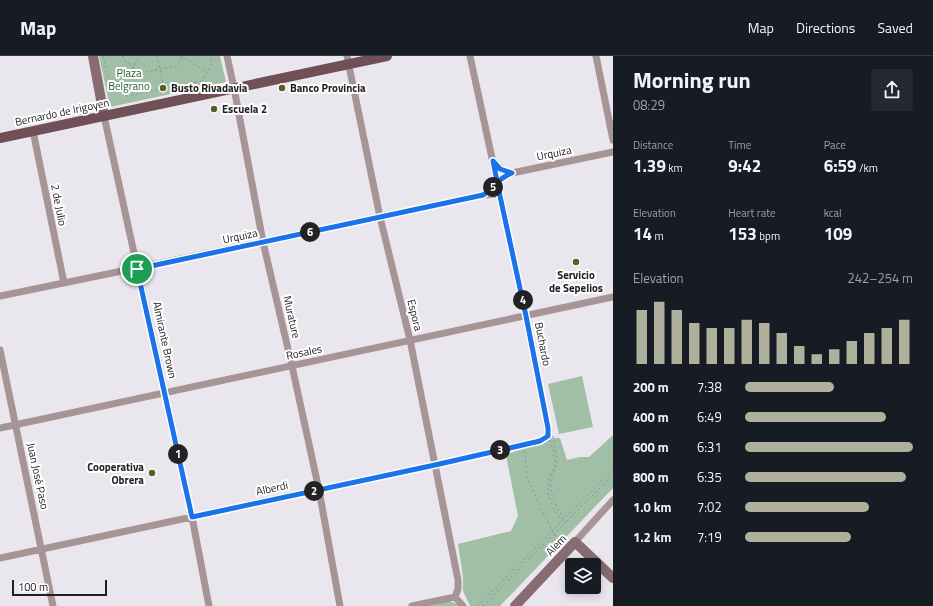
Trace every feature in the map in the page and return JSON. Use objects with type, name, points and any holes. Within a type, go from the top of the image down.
[{"type":"main road","name":"Almirante Brown","points":[[93,56],[104,116]]},
{"type":"main road","name":"Bernardo de Irigoyen","points":[[0,138],[234,88],[348,60],[387,56]]},
{"type":"main road","name":"Alem","points":[[515,606],[575,542]]},
{"type":"main road","points":[[575,542],[613,578]]},
{"type":"street","name":"Murature","points":[[227,56],[263,242],[319,490],[340,606]]},
{"type":"street","name":"Buchardo","points":[[470,56],[526,316],[548,428],[548,436]]},
{"type":"street","points":[[596,56],[613,140]]},
{"type":"street","name":"Espora","points":[[348,60],[380,217],[410,340],[458,580],[458,592],[455,597]]},
{"type":"street","name":"Almirante Brown","points":[[104,116],[192,517],[209,606]]},
{"type":"street","name":"2 de Julio","points":[[33,131],[64,284]]},
{"type":"street","name":"Urquiza","points":[[483,195],[491,190],[502,177],[512,173],[613,152]]},
{"type":"street","points":[[493,161],[500,169],[512,173]]},
{"type":"street","name":"Urquiza","points":[[0,296],[137,269],[483,195],[496,194],[500,196]]},
{"type":"street","name":"Rosales","points":[[0,428],[613,297]]},
{"type":"street","name":"Juan José Paso","points":[[0,350],[53,606]]},
{"type":"street","name":"Alberdi","points":[[0,558],[435,465],[540,441],[548,436]]},
{"type":"street","name":"Alem","points":[[575,542],[613,500]]},
{"type":"street","points":[[412,606],[455,597],[463,606]]},
{"type":"path","points":[[103,56],[110,87],[127,96],[201,80],[212,65],[210,56]]},
{"type":"path","points":[[123,56],[124,60],[142,73],[176,66],[182,56],[207,72]]},
{"type":"path","points":[[118,91],[140,56]]},
{"type":"path","points":[[157,56],[164,88]]},
{"type":"path","points":[[548,436],[552,436],[556,460],[556,469],[551,476],[552,499],[559,513],[564,519]]},
{"type":"path","points":[[548,436],[552,447],[554,460],[554,468],[549,476],[548,486],[550,500],[562,521]]},
{"type":"path","points":[[523,445],[526,456],[527,477],[552,531],[566,552]]},
{"type":"path","points":[[478,606],[562,521],[564,523],[566,521],[564,519],[613,469]]},
{"type":"path","points":[[483,606],[613,475]]},
{"type":"green space","name":"Plaza Belgrano","points":[[99,56],[220,56],[226,82],[110,107]]},
{"type":"green space","points":[[582,376],[593,427],[559,434],[548,384]]},
{"type":"green space","points":[[613,435],[613,488],[500,606],[470,606],[463,591],[463,577],[458,544],[511,531],[518,516],[506,455],[549,438],[560,438],[567,460],[580,457],[589,457]]},
{"type":"green space","points":[[449,601],[457,604],[458,606],[430,606]]},
{"type":"place","name":"Busto Rivadavia","points":[[163,88]]},
{"type":"place","name":"Banco Provincia","points":[[282,88]]},
{"type":"place","name":"Escuela 2","points":[[214,109]]},
{"type":"place","name":"Servicio de Sepelios","points":[[576,262]]},
{"type":"place","name":"Cooperativa Obrera","points":[[152,473]]},
{"type":"route","points":[[137,269],[192,517],[435,465],[540,441],[548,436],[548,428],[526,316],[497,182],[493,161],[500,169],[512,173],[502,177],[497,182],[491,190],[483,195],[137,269]]}]
